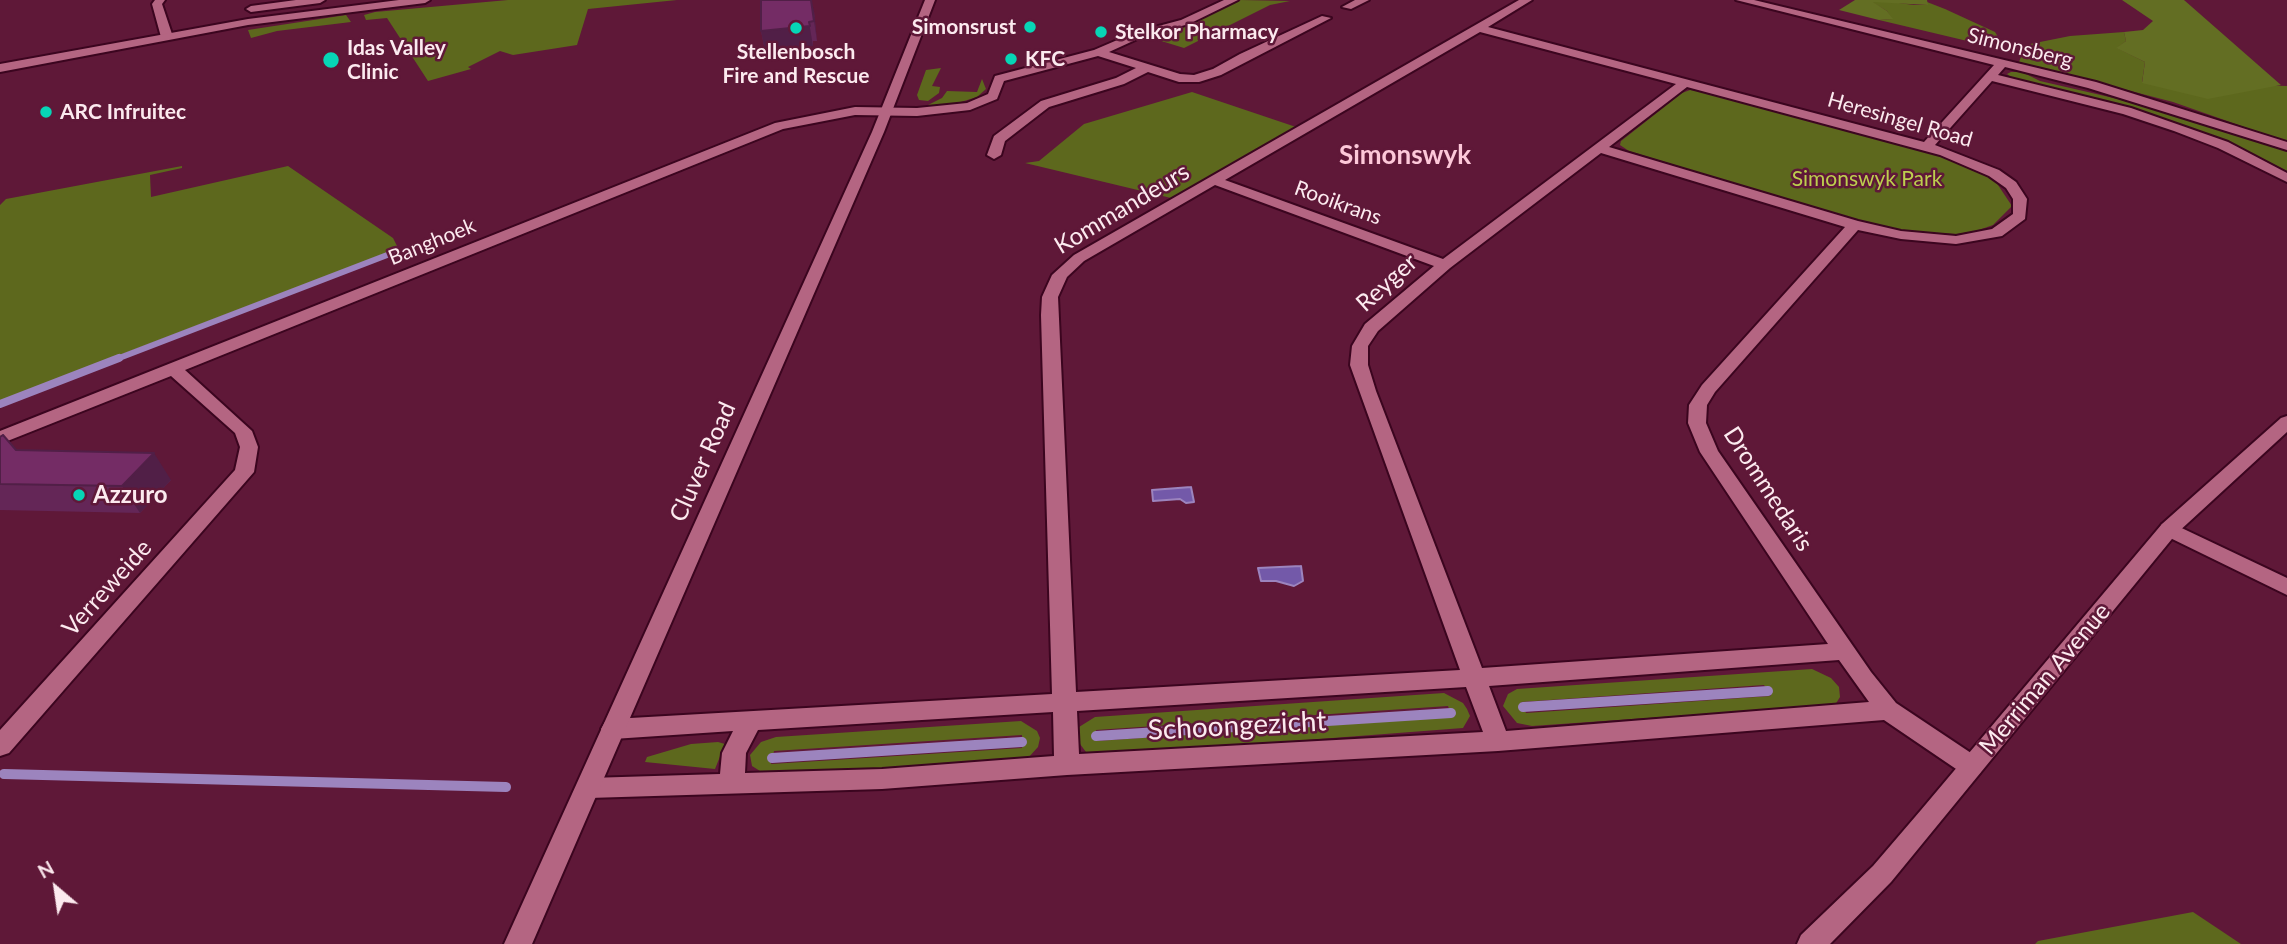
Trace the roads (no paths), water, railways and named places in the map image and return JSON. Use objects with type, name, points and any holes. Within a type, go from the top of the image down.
[{"type":"street","points":[[160,0],[158,4],[167,37]]},
{"type":"street","points":[[251,9],[320,0]]},
{"type":"street","points":[[0,68],[322,11],[425,0]]},
{"type":"street","name":"Cluver Road","points":[[518,944],[887,111],[930,0]]},
{"type":"street","points":[[1098,52],[1139,35],[1185,22],[1233,0]]},
{"type":"street","points":[[1347,7],[1364,0]]},
{"type":"street","name":"Kommandeurs","points":[[1067,765],[1051,297],[1060,275],[1079,258],[1527,0]]},
{"type":"street","name":"Simonsberg","points":[[1741,0],[2138,98],[2287,146]]},
{"type":"street","points":[[1098,52],[1179,78],[1207,76],[1326,18]]},
{"type":"street","name":"Heresingel Road","points":[[1479,28],[1965,159],[2011,185],[2020,199],[2020,216],[1997,233],[1956,240],[1901,235],[1855,225],[1600,149]]},
{"type":"street","name":"Banghoek","points":[[0,439],[780,127],[847,112],[951,110],[971,106],[993,96],[999,79],[1098,52]]},
{"type":"street","points":[[1927,147],[2001,64]]},
{"type":"street","points":[[994,155],[999,139],[1045,104],[1120,81],[1146,68]]},
{"type":"street","name":"Simonsberg","points":[[1991,77],[2127,111],[2179,128],[2223,145],[2287,178]]},
{"type":"street","name":"Reyger","points":[[1498,741],[1359,365],[1360,346],[1371,328],[1445,265],[1685,83]]},
{"type":"street","name":"Rooikrans","points":[[1216,181],[1445,265]]},
{"type":"street","name":"Drommedaris","points":[[1855,225],[1714,381],[1702,397],[1697,423],[1709,452],[1844,651],[1888,710],[1971,766]]},
{"type":"street","name":"Verreweide","points":[[0,746],[244,472],[249,447],[243,431],[173,369]]},
{"type":"street","name":"Merriman Avenue","points":[[1811,944],[1882,874],[2169,529],[2287,422]]},
{"type":"street","points":[[2169,529],[2287,587]]},
{"type":"street","name":"Schoongezicht","points":[[613,729],[1064,704],[1844,651]]},
{"type":"street","name":"Schoongezicht","points":[[589,788],[882,779],[1067,765],[1498,741],[1888,710]]},
{"type":"street","points":[[732,785],[734,753],[750,723]]},
{"type":"waterway","points":[[114,360],[395,252]]},
{"type":"waterway","points":[[0,404],[119,358]]},
{"type":"waterway","points":[[1523,707],[1768,691]]},
{"type":"waterway","points":[[1096,736],[1451,713]]},
{"type":"waterway","points":[[772,758],[1022,742]]},
{"type":"waterway","points":[[4,774],[506,787]]},
{"type":"place","name":"Simonsrust","points":[[1030,27]]},
{"type":"place","name":"Stellenbosch Fire and Rescue","points":[[796,28]]},
{"type":"place","name":"Stelkor Pharmacy","points":[[1101,32]]},
{"type":"place","name":"KFC","points":[[1011,59]]},
{"type":"place","name":"Idas Valley Clinic","points":[[331,60]]},
{"type":"place","name":"ARC Infruitec","points":[[46,112]]},
{"type":"place","name":"Azzuro","points":[[79,495]]},
{"type":"district","name":"Simonswyk","points":[[1405,156]]},
{"type":"park label","name":"Simonswyk Park","points":[[1867,179]]}]
